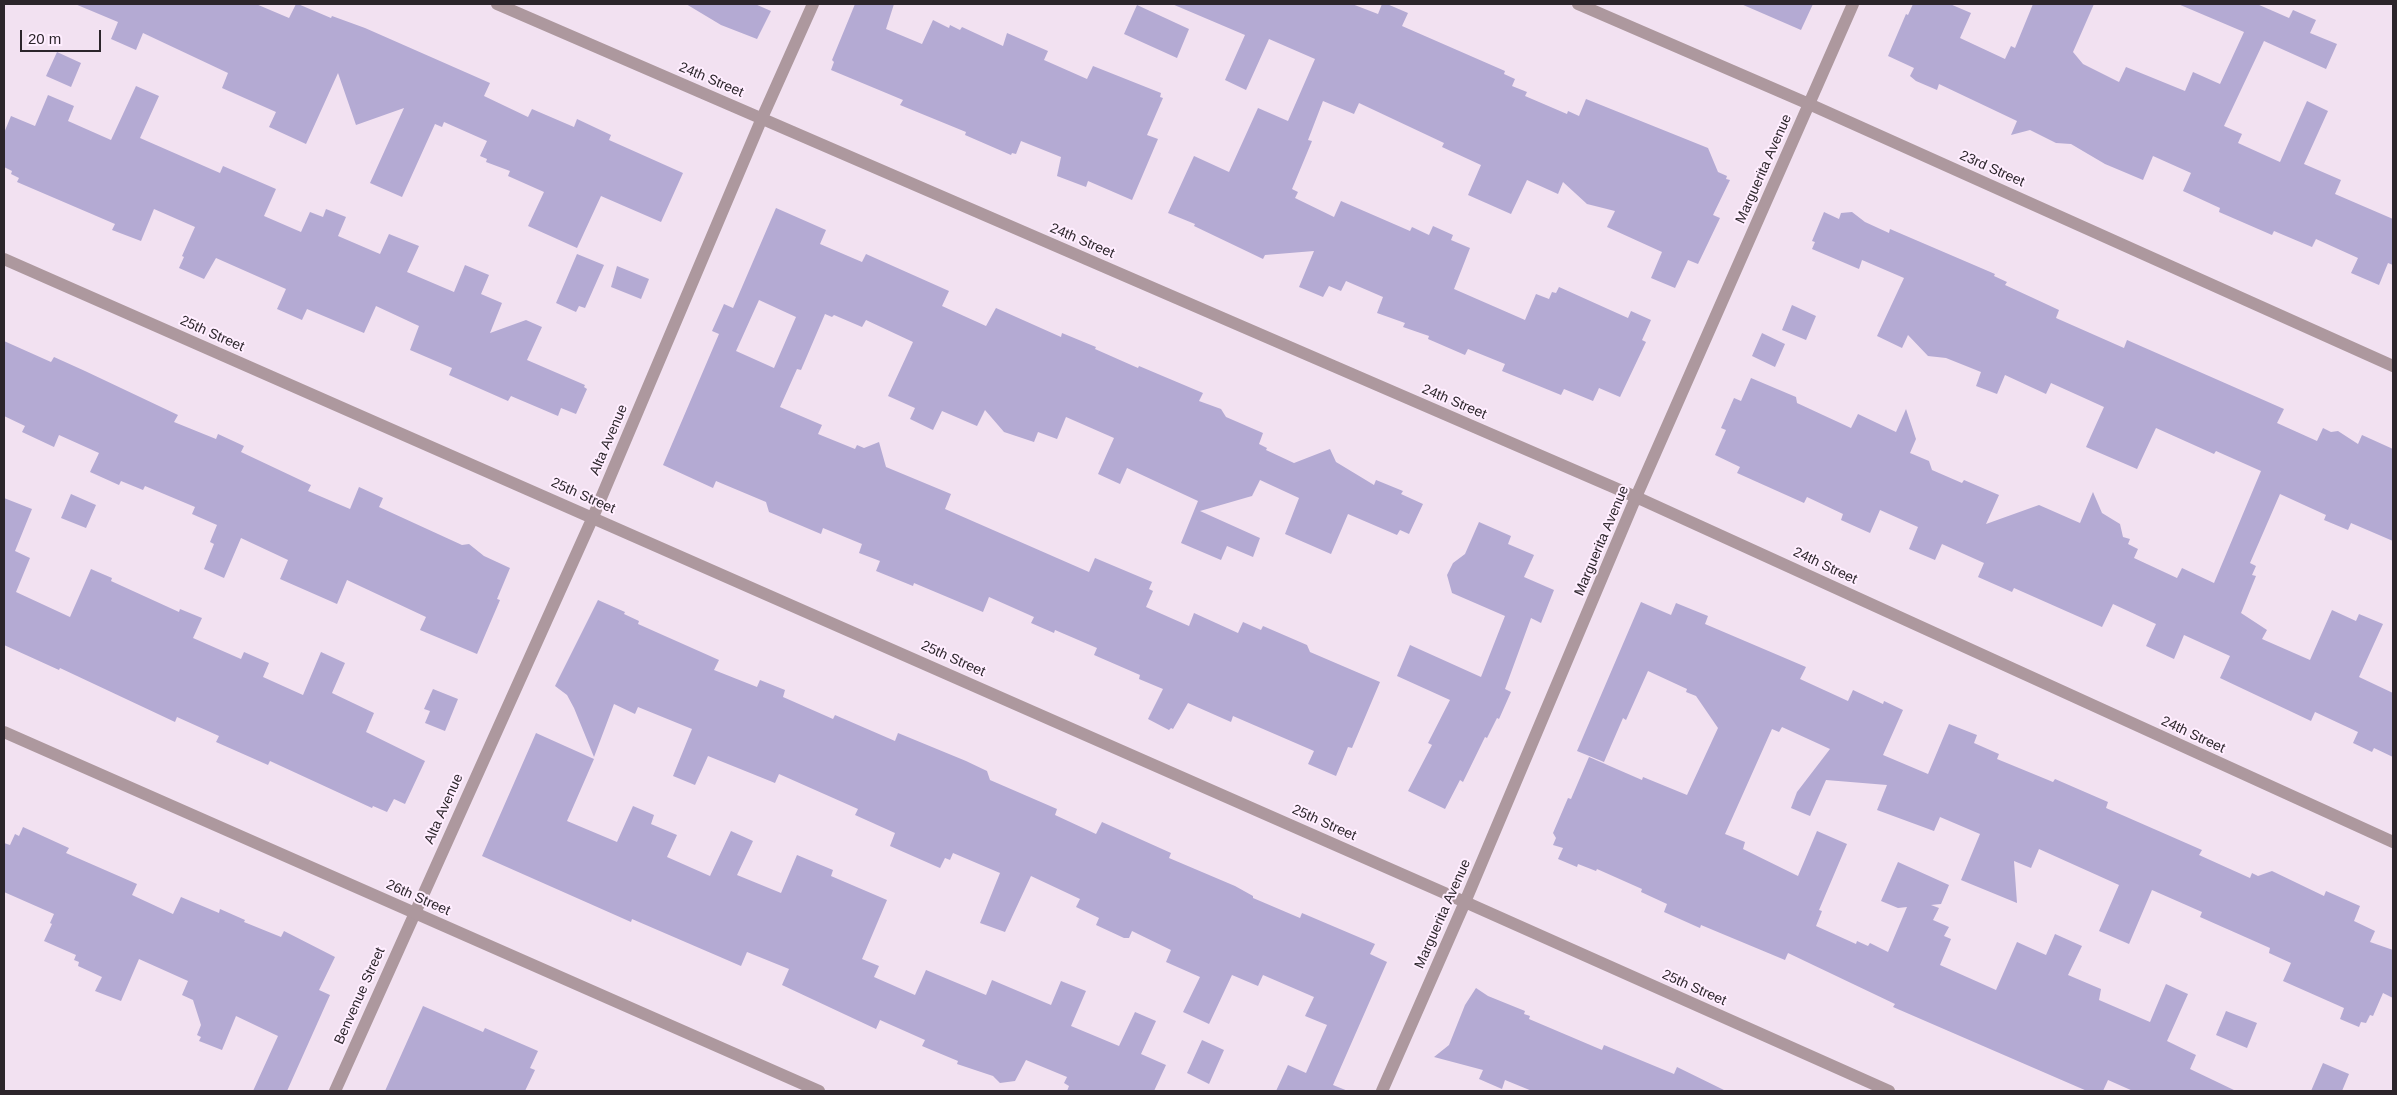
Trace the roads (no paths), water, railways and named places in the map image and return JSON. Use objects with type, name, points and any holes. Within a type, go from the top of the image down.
[{"type":"street","name":"24th Street","points":[[497,4],[1636,497],[2393,842]]},
{"type":"street","name":"Alta Avenue","points":[[414,912],[593,517],[762,118],[813,4]]},
{"type":"street","name":"23rd Street","points":[[1578,4],[1809,104],[2393,366]]},
{"type":"street","name":"Marguerita Avenue","points":[[1382,1091],[1466,902],[1636,497],[1853,4]]},
{"type":"street","name":"25th Street","points":[[4,259],[1466,902],[1889,1091]]},
{"type":"street","name":"26th Street","points":[[4,732],[819,1091]]},
{"type":"street","name":"Benvenue Street","points":[[335,1091],[414,912]]}]
